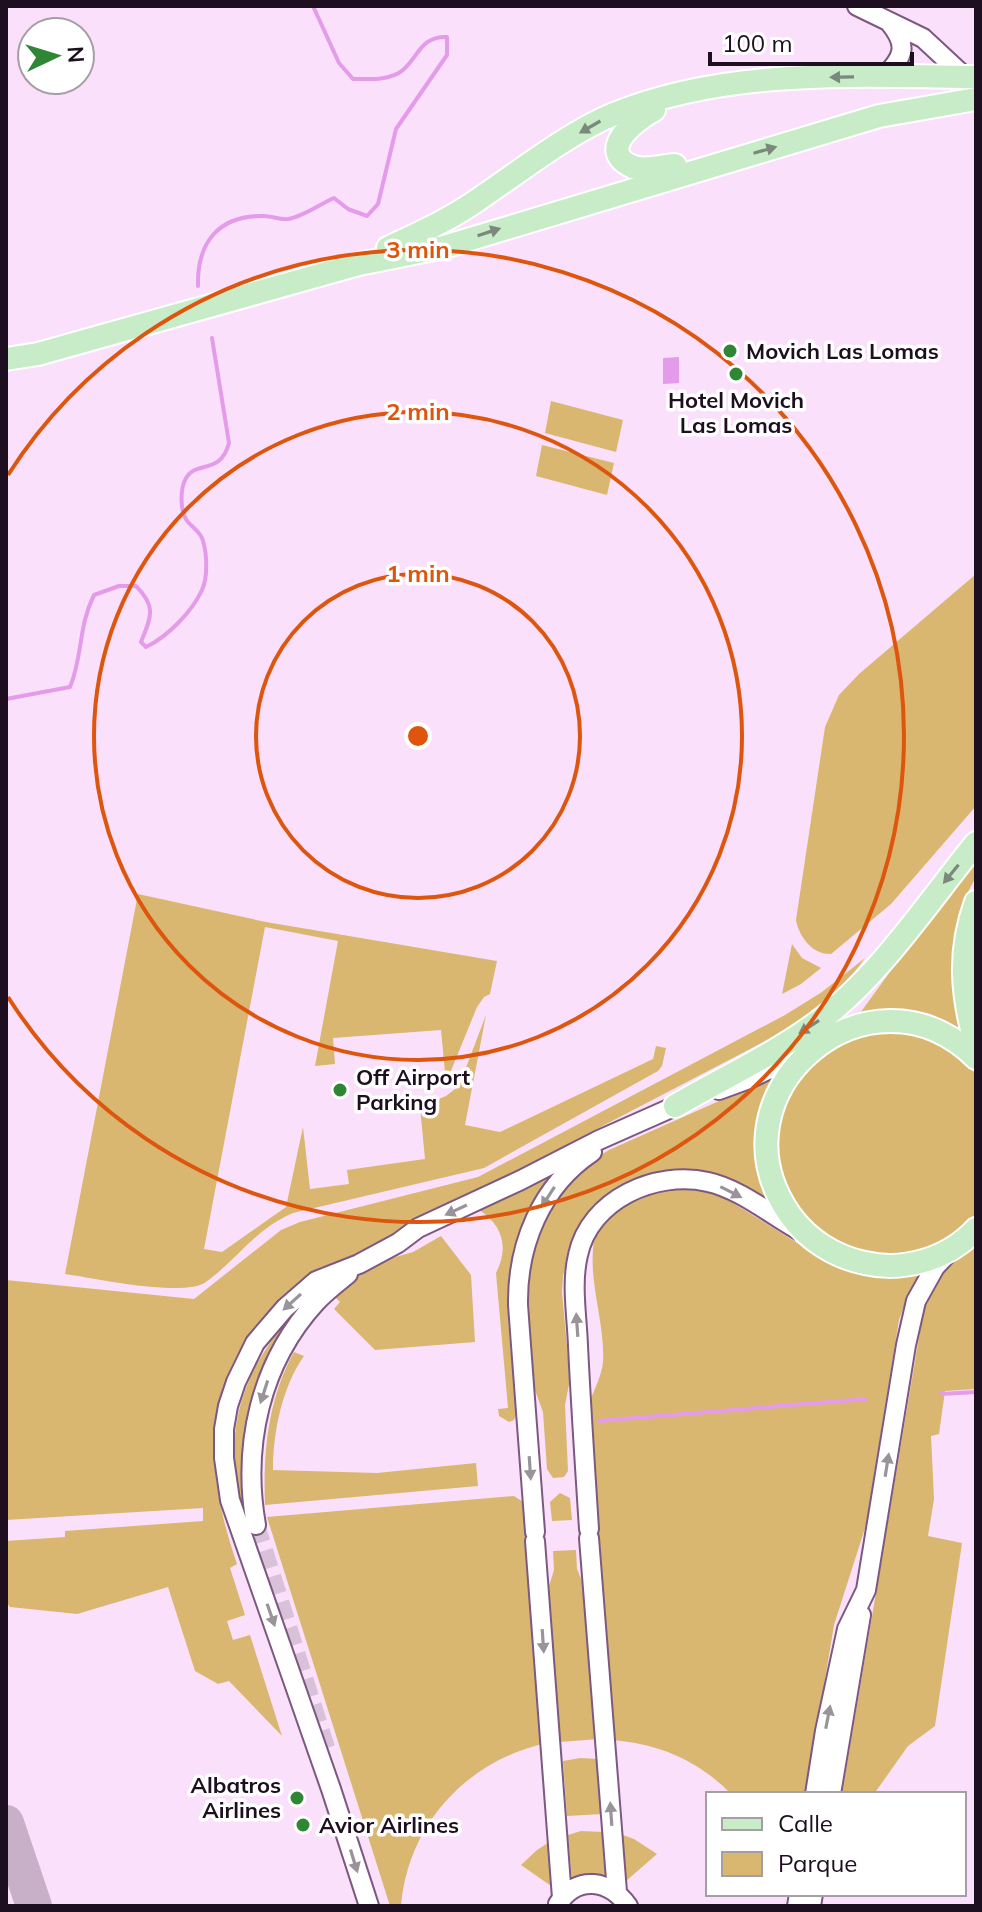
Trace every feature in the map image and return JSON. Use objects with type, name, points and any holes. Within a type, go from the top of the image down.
[{"type":"main road","points":[[359,264],[464,209],[614,114],[718,85],[792,78],[970,77]]},
{"type":"main road","points":[[695,91],[635,120],[621,136],[619,150],[622,159],[632,167],[646,168],[732,159]]},
{"type":"main road","points":[[6,359],[38,354],[359,264],[444,247],[893,113],[976,99]]},
{"type":"main road","points":[[675,1106],[818,1022],[849,995],[886,955],[976,843]]},
{"type":"main road","points":[[976,902],[966,939],[963,976],[964,998],[976,1045]]},
{"type":"main road","points":[[886,955],[861,1002],[824,1040],[800,1059],[779,1092],[772,1110],[767,1149],[775,1188],[795,1222],[809,1236],[838,1255],[870,1265],[896,1266],[921,1262],[953,1248],[975,1231]]},
{"type":"main road","points":[[824,1040],[867,1023],[903,1022],[938,1031],[976,1058]]},
{"type":"street","points":[[857,6],[923,38],[970,77]]},
{"type":"street","points":[[885,76],[899,60],[902,50],[902,40],[889,21]]},
{"type":"street","points":[[369,1906],[327,1775],[230,1500],[224,1458],[224,1429],[236,1382],[255,1343],[285,1308],[316,1281],[359,1264],[418,1228],[599,1140],[675,1106],[749,1079],[824,1040]]},
{"type":"street","points":[[559,1902],[518,1305],[522,1255],[535,1219],[556,1185],[586,1156],[628,1128]]},
{"type":"street","points":[[622,1899],[589,1533],[575,1296],[578,1253],[593,1223],[614,1200],[633,1189],[688,1180],[709,1182],[726,1189],[809,1236]]},
{"type":"street","points":[[831,1792],[907,1336],[916,1301],[935,1267],[953,1248]]},
{"type":"street","points":[[256,1525],[250,1470],[264,1388],[297,1325],[316,1302],[359,1264]]},
{"type":"street","points":[[815,1792],[847,1629],[866,1590]]},
{"type":"street","points":[[559,1902],[584,1884],[601,1884],[622,1899]]},
{"type":"green space","points":[[551,401],[623,420],[616,452],[545,433]]},
{"type":"green space","points":[[542,445],[614,463],[607,495],[536,476]]},
{"type":"green space","points":[[976,574],[976,806],[891,904],[831,954],[818,952],[800,933],[796,920],[825,727],[839,695],[859,674]]},
{"type":"green space","points":[[976,853],[976,877],[958,926],[971,1044],[858,1016]]},
{"type":"green space","points":[[138,894],[266,922],[497,961],[490,994],[477,1007],[446,1083],[441,1030],[333,1038],[335,1064],[315,1066],[338,941],[265,927],[204,1249],[222,1252],[286,1207],[303,1127],[310,1189],[349,1184],[347,1170],[425,1159],[420,1107],[446,1096],[459,1086],[486,1015],[465,1125],[500,1132],[653,1059],[656,1046],[666,1048],[662,1066],[484,1168],[293,1213],[268,1227],[206,1282],[195,1286],[159,1288],[65,1274]]},
{"type":"green space","points":[[792,944],[802,958],[821,968],[782,994]]},
{"type":"green space","points":[[865,958],[826,1001],[777,1035],[299,1284],[267,1314],[243,1345],[227,1378],[217,1412],[214,1448],[217,1485],[237,1564],[230,1568],[245,1615],[227,1621],[233,1640],[250,1635],[282,1736],[229,1681],[218,1684],[195,1671],[168,1587],[77,1614],[10,1607],[6,1602],[6,1541],[65,1537],[65,1531],[203,1521],[203,1508],[6,1520],[6,1280],[194,1299],[281,1230],[300,1222],[478,1177],[785,1015],[822,992]]},
{"type":"green space","points":[[899,1031],[941,1046],[976,1074],[976,1214],[938,1246],[922,1252],[878,1255],[836,1242],[802,1215],[789,1197],[781,1176],[777,1138],[780,1119],[794,1085],[819,1056],[849,1038]]},
{"type":"green space","points":[[773,1077],[760,1115],[775,1206],[751,1189],[723,1177],[708,1173],[662,1173],[572,1246],[563,1276],[562,1292],[570,1379],[565,1405],[568,1471],[564,1477],[553,1478],[547,1469],[543,1412],[533,1385],[524,1295],[532,1242],[556,1195],[594,1159],[609,1150]]},
{"type":"green space","points":[[555,1170],[534,1201],[520,1230],[512,1258],[508,1315],[517,1413],[514,1420],[509,1422],[499,1416],[498,1409],[508,1408],[496,1273],[503,1246],[494,1223],[479,1210]]},
{"type":"green space","points":[[695,1188],[719,1194],[810,1251],[843,1267],[923,1269],[910,1290],[899,1320],[866,1525],[834,1625],[806,1792],[729,1792],[705,1772],[677,1756],[646,1745],[612,1740],[589,1403],[603,1362],[593,1250],[605,1220],[617,1210],[647,1195]]},
{"type":"green space","points":[[441,1236],[471,1275],[475,1342],[375,1350],[334,1309],[340,1302],[335,1297],[353,1280],[385,1260],[413,1252]]},
{"type":"green space","points":[[976,1242],[976,1389],[945,1391],[939,1434],[931,1436],[934,1499],[928,1536],[962,1543],[935,1726],[908,1746],[875,1792],[842,1792],[925,1302],[943,1273]]},
{"type":"green space","points":[[302,1306],[262,1374],[255,1532],[250,1533],[235,1470],[239,1411],[261,1356]]},
{"type":"green space","points":[[294,1352],[304,1356],[296,1368],[280,1411],[273,1470],[377,1473],[476,1463],[478,1486],[265,1505],[269,1426],[278,1388]]},
{"type":"green space","points":[[560,1493],[570,1498],[572,1520],[552,1521],[550,1502]]},
{"type":"green space","points":[[514,1496],[523,1502],[542,1744],[488,1766],[465,1782],[445,1802],[428,1824],[415,1849],[401,1906],[390,1906],[267,1517]]},
{"type":"green space","points":[[576,1550],[577,1569],[584,1586],[598,1739],[560,1742],[549,1586],[554,1570],[553,1551]]},
{"type":"green space","points":[[599,1759],[602,1814],[567,1816],[563,1761]]},
{"type":"green space","points":[[581,1831],[604,1832],[607,1878],[572,1881],[568,1835]]},
{"type":"green space","points":[[623,1835],[657,1854],[626,1881]]},
{"type":"green space","points":[[551,1841],[554,1888],[521,1865]]},
{"type":"shaded area","points":[[679,357],[679,383],[663,384],[663,358]]},
{"type":"waterway","points":[[198,286],[201,257],[206,245],[213,234],[234,220],[264,216],[294,218],[334,198],[348,209],[367,216],[378,204],[396,129],[447,55],[447,37],[438,38],[426,43],[398,74],[379,79],[353,79],[339,63],[313,6]]},
{"type":"waterway","points":[[6,699],[70,687],[85,619],[94,595],[119,586],[136,586],[147,600],[150,612],[141,642],[146,647],[170,630],[198,598],[205,579],[205,552],[201,535],[183,513],[182,490],[189,474],[220,460],[229,443],[212,338]]},
{"type":"waterway","points":[[941,1394],[976,1392]]},
{"type":"waterway","points":[[599,1421],[866,1399]]},
{"type":"taxiway","points":[[6,1823],[34,1906]]},
{"type":"tunnel","points":[[256,1525],[327,1751]]},
{"type":"place","name":"Movich Las Lomas","points":[[730,351]]},
{"type":"place","name":"Hotel Movich Las Lomas","points":[[736,374]]},
{"type":"place","name":"Off Airport Parking","points":[[340,1090]]},
{"type":"place","name":"Albatros Airlines","points":[[297,1798]]},
{"type":"place","name":"Avior Airlines","points":[[303,1825]]}]
